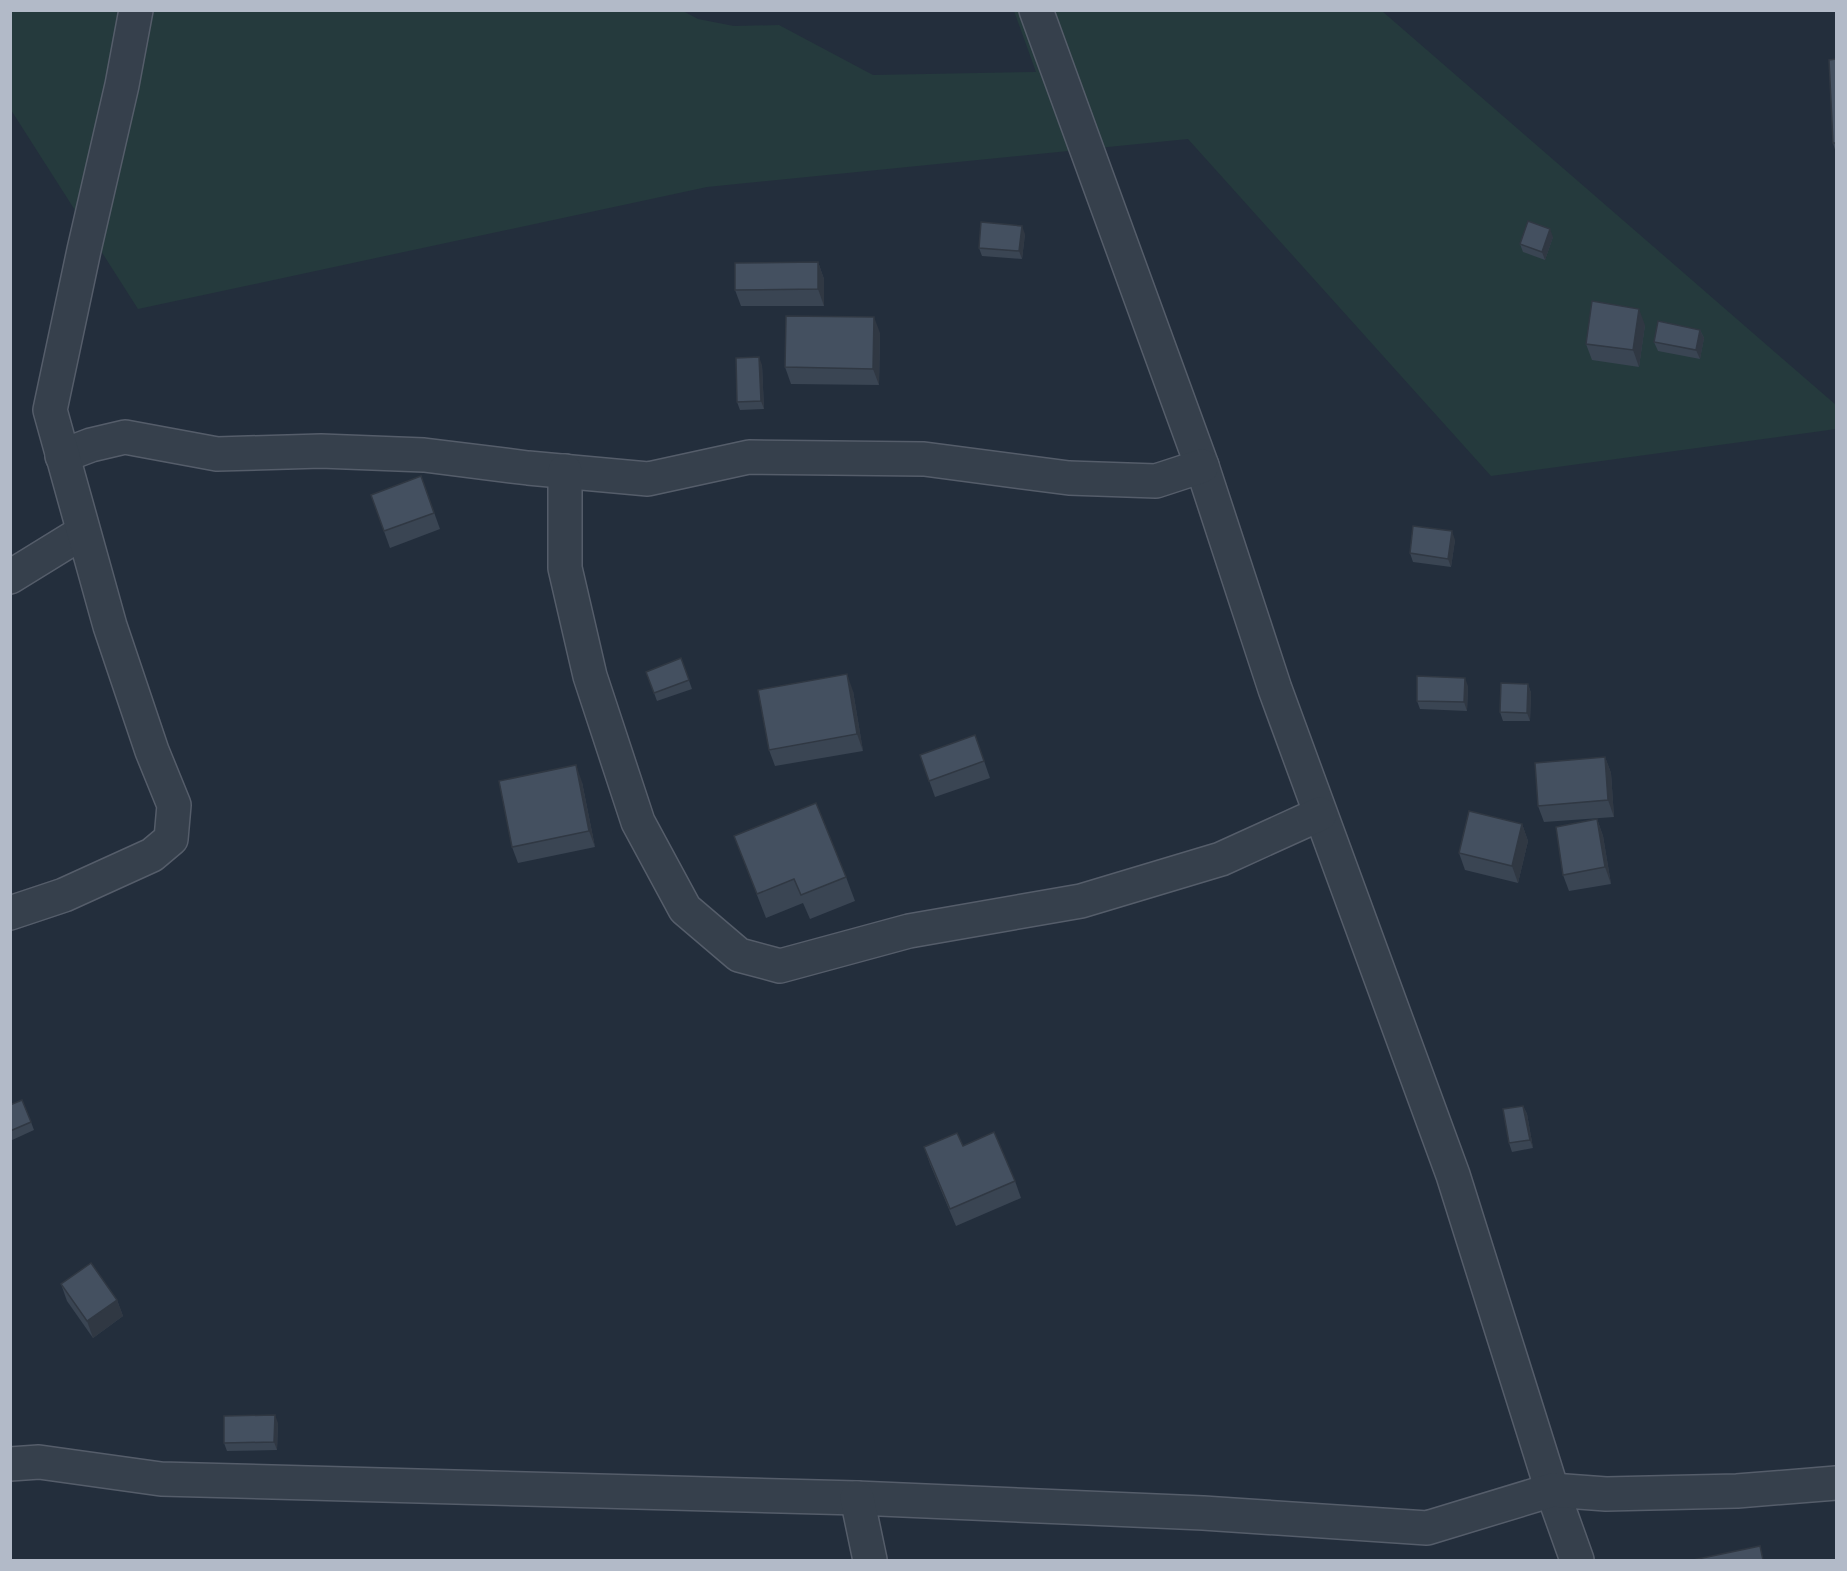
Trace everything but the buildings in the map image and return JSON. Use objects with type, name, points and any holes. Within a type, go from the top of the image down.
[{"type":"street","points":[[10,913],[64,895],[152,855],[171,839],[174,804],[152,751],[113,637],[50,410],[122,85],[136,10]]},
{"type":"street","points":[[1036,10],[1202,466],[1275,689],[1453,1175],[1576,1560]]},
{"type":"street","points":[[62,456],[91,445],[125,437],[217,454],[321,451],[424,455],[648,479],[749,457],[924,459],[1069,478],[1156,481],[1202,466]]},
{"type":"street","points":[[566,471],[565,568],[590,675],[638,822],[685,909],[740,955],[780,966],[909,931],[1081,901],[1221,859],[1320,814]]},
{"type":"street","points":[[10,577],[83,532]]},
{"type":"street","points":[[10,1464],[39,1462],[161,1479],[857,1498],[1203,1513],[1426,1528],[1552,1490],[1606,1494],[1737,1491],[1836,1484]]},
{"type":"street","points":[[857,1498],[870,1560]]},
{"type":"green space","points":[[11,11],[683,11],[698,19],[734,26],[779,25],[873,75],[1036,72],[1014,11],[1382,11],[1836,405],[1836,429],[1491,476],[1188,139],[707,187],[138,309],[11,110]]}]
